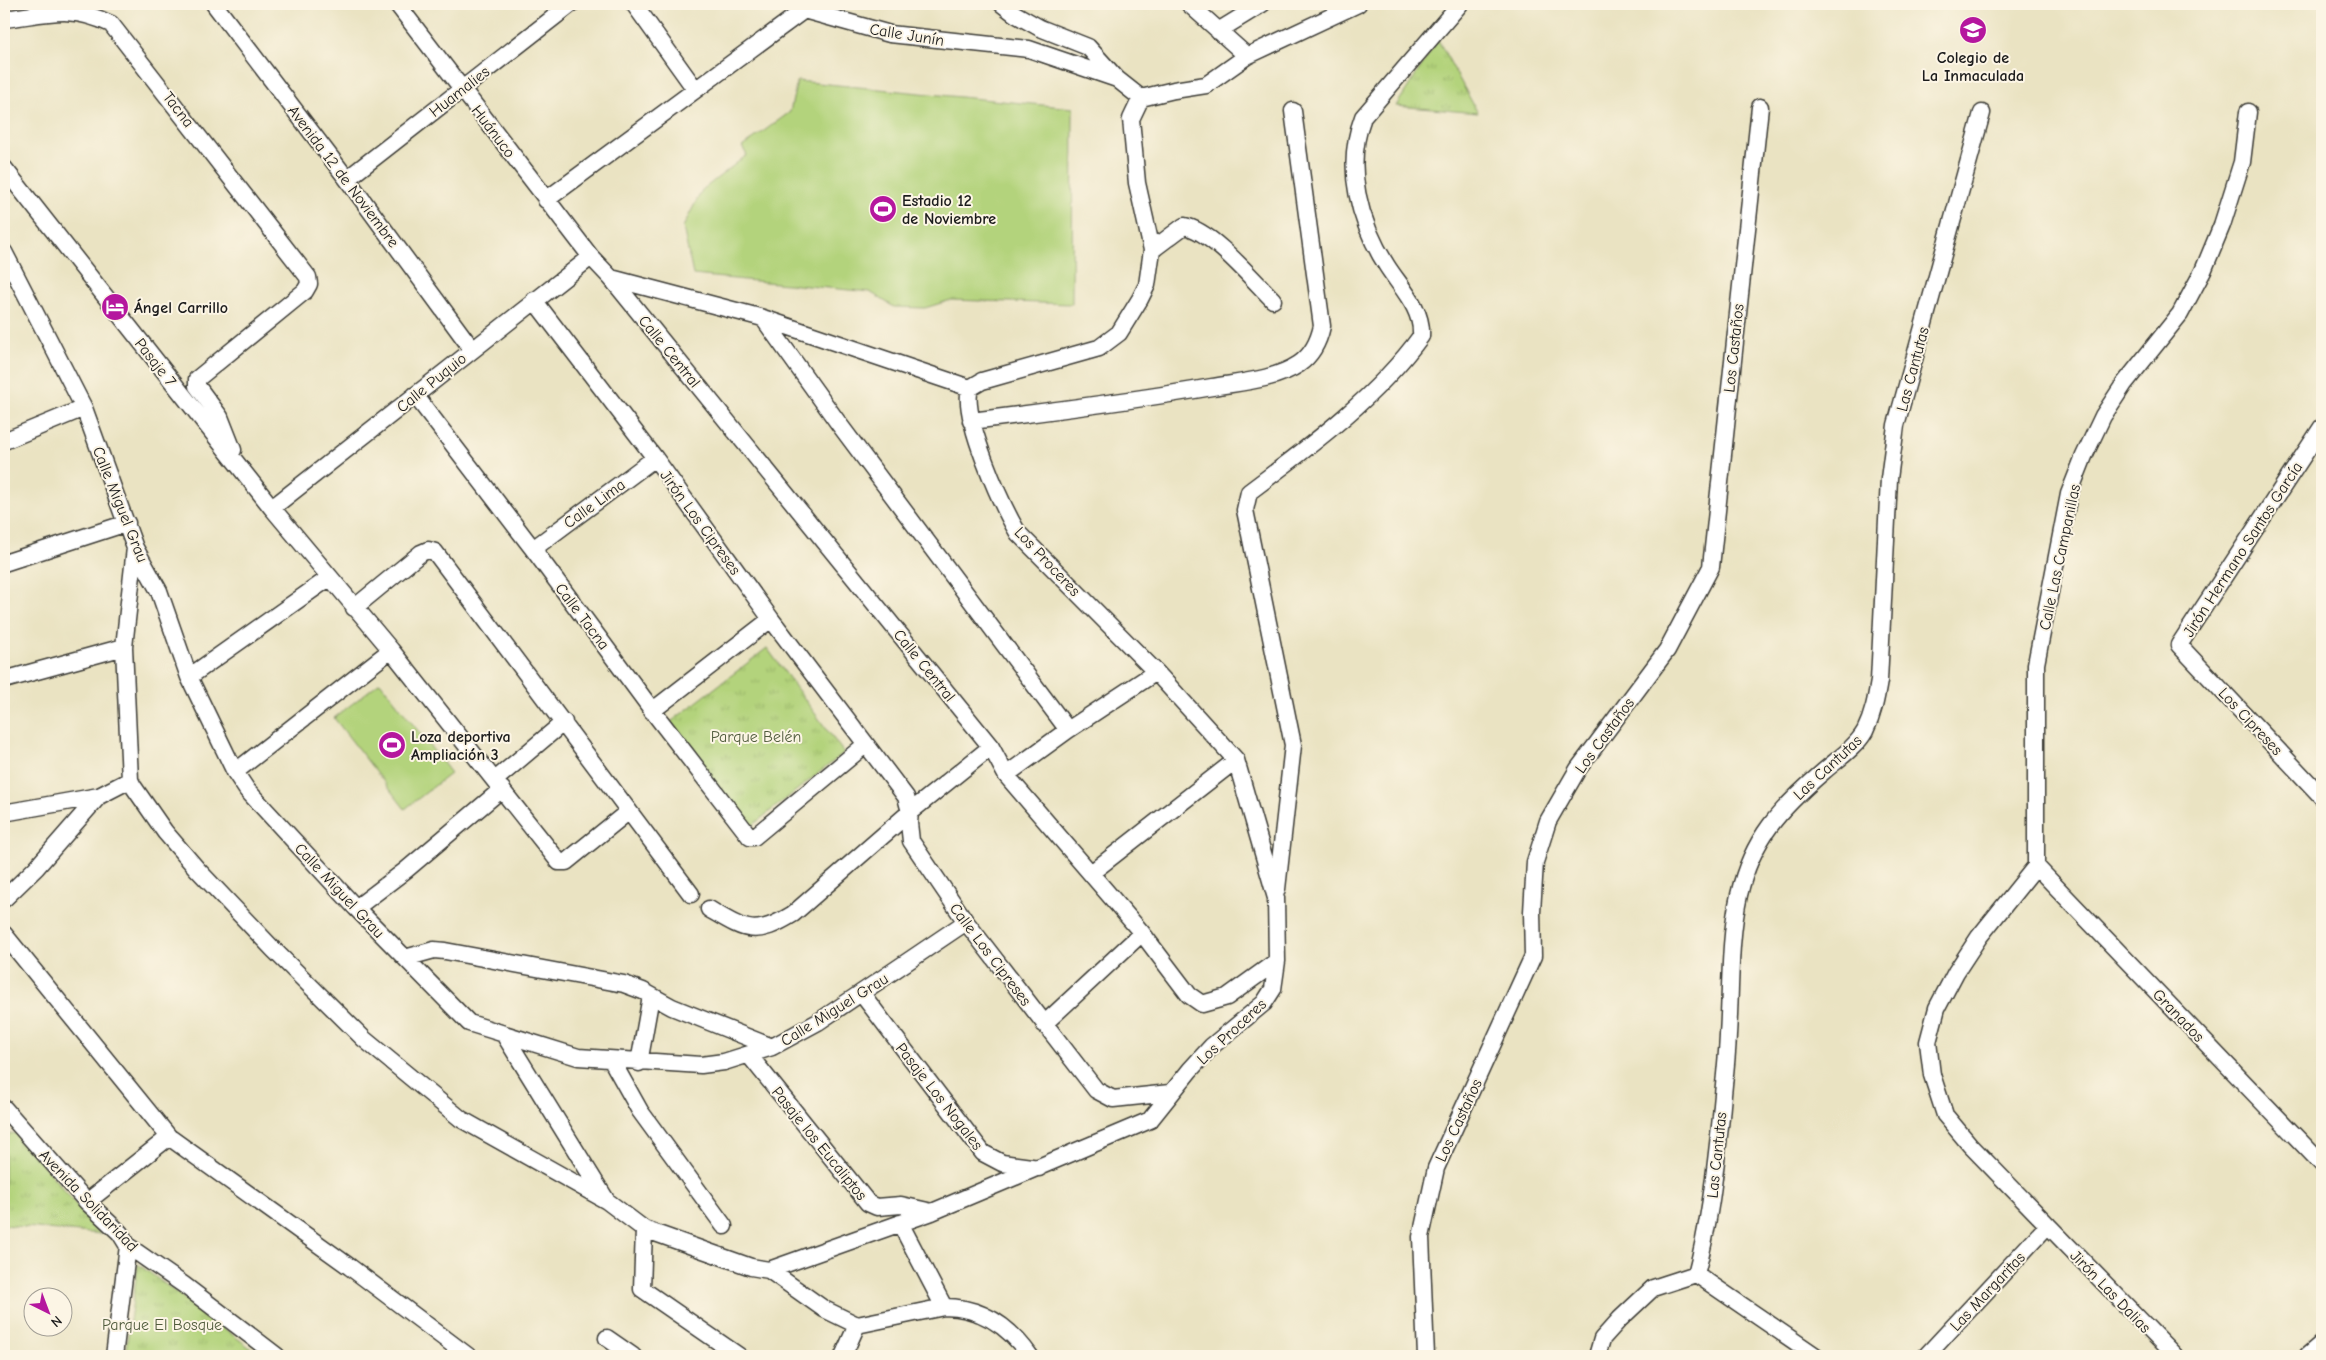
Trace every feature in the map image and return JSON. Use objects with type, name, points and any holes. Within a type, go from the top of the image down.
[{"type":"street","name":"Avenida 12 de Noviembre","points":[[214,4],[347,178],[472,349]]},
{"type":"street","name":"Huánuco","points":[[397,4],[591,257]]},
{"type":"street","name":"Huamalies","points":[[347,178],[571,4]]},
{"type":"street","points":[[634,4],[695,89]]},
{"type":"street","points":[[1002,4],[1015,14],[1040,28],[1088,47],[1117,79]]},
{"type":"street","points":[[1189,4],[1247,56]]},
{"type":"street","points":[[1218,31],[1262,4]]},
{"type":"street","points":[[611,278],[763,318],[970,388],[982,380],[1099,348],[1119,334],[1147,285],[1152,250],[1137,183],[1131,119],[1141,98],[1206,85],[1247,56],[1358,4]]},
{"type":"street","points":[[1276,898],[1293,745],[1245,510],[1246,500],[1249,492],[1352,410],[1413,347],[1421,336],[1422,324],[1413,304],[1386,264],[1362,218],[1354,159],[1357,132],[1362,117],[1460,4]]},
{"type":"street","name":"Calle Junín","points":[[546,200],[802,7],[890,34],[1029,49],[1117,79],[1141,98]]},
{"type":"street","name":"Tacna","points":[[4,19],[69,10],[92,15],[111,24],[308,276],[309,284],[304,291],[197,379],[197,386],[222,420],[239,466]]},
{"type":"street","name":"Los Castaños","points":[[1426,1356],[1422,1236],[1436,1168],[1533,956],[1532,912],[1535,862],[1548,821],[1578,769],[1667,650],[1711,568],[1760,107]]},
{"type":"street","points":[[971,421],[1162,396],[1276,375],[1300,363],[1313,350],[1320,338],[1322,326],[1293,111]]},
{"type":"street","name":"Calle Las Campanillas","points":[[2036,866],[2036,664],[2069,494],[2103,416],[2124,384],[2180,314],[2203,271],[2222,225],[2242,162],[2248,112]]},
{"type":"street","name":"Las Cantutas","points":[[1696,1274],[1706,1237],[1714,1189],[1728,1037],[1731,961],[1739,896],[1754,850],[1773,819],[1797,794],[1848,750],[1864,733],[1874,711],[1879,681],[1889,479],[1896,425],[1982,113]]},
{"type":"street","name":"Pasaje 7","points":[[4,168],[272,508],[391,650],[558,862],[562,864],[628,811]]},
{"type":"street","points":[[1152,250],[1184,226],[1192,227],[1224,252],[1273,300]]},
{"type":"street","name":"Calle Miguel Grau","points":[[4,252],[84,408],[135,548],[159,591],[189,677],[235,772],[247,790],[356,908],[469,1023],[578,1058],[639,1063],[701,1065],[749,1055],[772,1047],[818,1022],[862,994],[966,922]]},
{"type":"street","name":"Calle Puquio","points":[[272,508],[591,257]]},
{"type":"street","name":"Calle Central","points":[[591,257],[611,278],[991,747],[1006,775],[1142,933],[1189,996],[1202,1004],[1227,997],[1278,961]]},
{"type":"street","name":"Jirón Los Cipreses","points":[[534,300],[655,458],[771,620],[865,745]]},
{"type":"street","points":[[763,318],[839,424],[1068,730]]},
{"type":"street","name":"Los Proceres","points":[[970,388],[967,396],[971,421],[1006,514],[1018,533],[1156,672],[1236,760],[1276,898],[1278,961],[1273,989],[1264,1003],[1212,1046],[1170,1093],[1150,1120],[1039,1168]]},
{"type":"street","name":"Calle Tacna","points":[[415,395],[533,549],[652,711],[750,837],[754,837],[865,745]]},
{"type":"street","points":[[4,441],[84,408]]},
{"type":"street","name":"Jirón Hermano Santos García","points":[[2179,645],[2321,431]]},
{"type":"street","name":"Calle Lima","points":[[533,549],[655,458]]},
{"type":"street","points":[[4,563],[127,523]]},
{"type":"street","points":[[135,548],[124,647],[130,780],[133,786],[165,832],[197,869],[291,968],[364,1039],[461,1119],[607,1201],[644,1229],[751,1268],[769,1270],[932,1212],[1039,1168]]},
{"type":"street","points":[[354,608],[421,553],[428,550],[435,552],[691,894]]},
{"type":"street","points":[[189,677],[329,578]]},
{"type":"street","points":[[652,711],[771,620]]},
{"type":"street","name":"Los Cipreses","points":[[2179,645],[2322,797]]},
{"type":"street","points":[[4,680],[124,647]]},
{"type":"street","points":[[235,772],[391,650]]},
{"type":"street","points":[[1006,775],[1068,730],[1156,672]]},
{"type":"street","points":[[356,908],[406,870],[564,722]]},
{"type":"street","name":"Calle Los Cipreses","points":[[865,745],[906,797],[910,812],[911,841],[966,922],[1096,1090],[1113,1099],[1170,1093]]},
{"type":"street","points":[[709,909],[737,925],[758,929],[773,926],[800,909],[910,812],[991,747]]},
{"type":"street","points":[[1091,874],[1236,760]]},
{"type":"street","points":[[4,811],[8,812],[99,796],[130,780]]},
{"type":"street","points":[[4,899],[36,868],[99,796]]},
{"type":"street","points":[[2036,866],[1979,937],[1956,972],[1937,1008],[1928,1042],[1932,1075],[1945,1115],[1970,1145],[2048,1225]]},
{"type":"street","name":"Granados","points":[[2036,866],[2322,1164]]},
{"type":"street","points":[[1044,1024],[1142,933]]},
{"type":"street","points":[[4,934],[169,1137],[350,1267],[468,1356]]},
{"type":"street","points":[[405,958],[434,950],[445,951],[624,984],[695,1017],[772,1047]]},
{"type":"street","name":"Pasaje Los Nogales","points":[[862,994],[983,1153],[1002,1163],[1039,1168]]},
{"type":"street","points":[[639,1063],[651,996]]},
{"type":"street","points":[[506,1036],[607,1201]]},
{"type":"street","name":"Pasaje los Eucaliptos","points":[[749,1055],[868,1203],[877,1207],[901,1205],[932,1212]]},
{"type":"street","points":[[612,1061],[640,1111],[724,1226]]},
{"type":"street","name":"Avenida Solidaridad","points":[[4,1108],[87,1202],[120,1233],[128,1246],[184,1285],[277,1356]]},
{"type":"street","points":[[87,1202],[169,1137]]},
{"type":"street","points":[[900,1223],[944,1307]]},
{"type":"street","name":"Las Margaritas","points":[[1926,1356],[2048,1225]]},
{"type":"street","name":"Jirón Las Dalias","points":[[2048,1225],[2175,1356]]},
{"type":"street","points":[[644,1229],[642,1289],[739,1356]]},
{"type":"street","points":[[114,1356],[128,1246]]},
{"type":"street","points":[[769,1270],[832,1315],[856,1325],[944,1307],[958,1307],[976,1311],[1006,1329],[1030,1356]]},
{"type":"street","points":[[1596,1356],[1602,1339],[1653,1288],[1696,1274],[1816,1356]]},
{"type":"street","points":[[845,1355],[856,1325]]},
{"type":"street","points":[[607,1338],[633,1356]]},
{"type":"street","points":[[2308,1356],[2322,1343]]},
{"type":"green space","points":[[1438,40],[1478,113],[1396,106]]},
{"type":"green space","name":"Estadio 12 de Noviembre","points":[[797,81],[1073,108],[1072,304],[951,300],[925,308],[894,307],[870,292],[693,275],[683,227],[702,190],[747,155],[742,147],[790,112]]},
{"type":"green space","name":"Parque Belén","points":[[767,648],[844,753],[750,827],[668,724]]},
{"type":"green space","name":"Loza deportiva Ampliación 3","points":[[380,682],[451,773],[405,809],[334,718]]},
{"type":"green space","points":[[16,1133],[101,1234],[4,1225],[4,1149],[9,1134]]},
{"type":"green space","name":"Parque El Bosque","points":[[138,1264],[261,1356],[125,1356]]},
{"type":"place","name":"Colegio de La Inmaculada","points":[[1973,30]]},
{"type":"place","name":"Estadio 12 de Noviembre","points":[[883,209]]},
{"type":"place","name":"Ángel Carrillo","points":[[115,307]]},
{"type":"place","name":"Loza deportiva Ampliación 3","points":[[392,745]]}]
